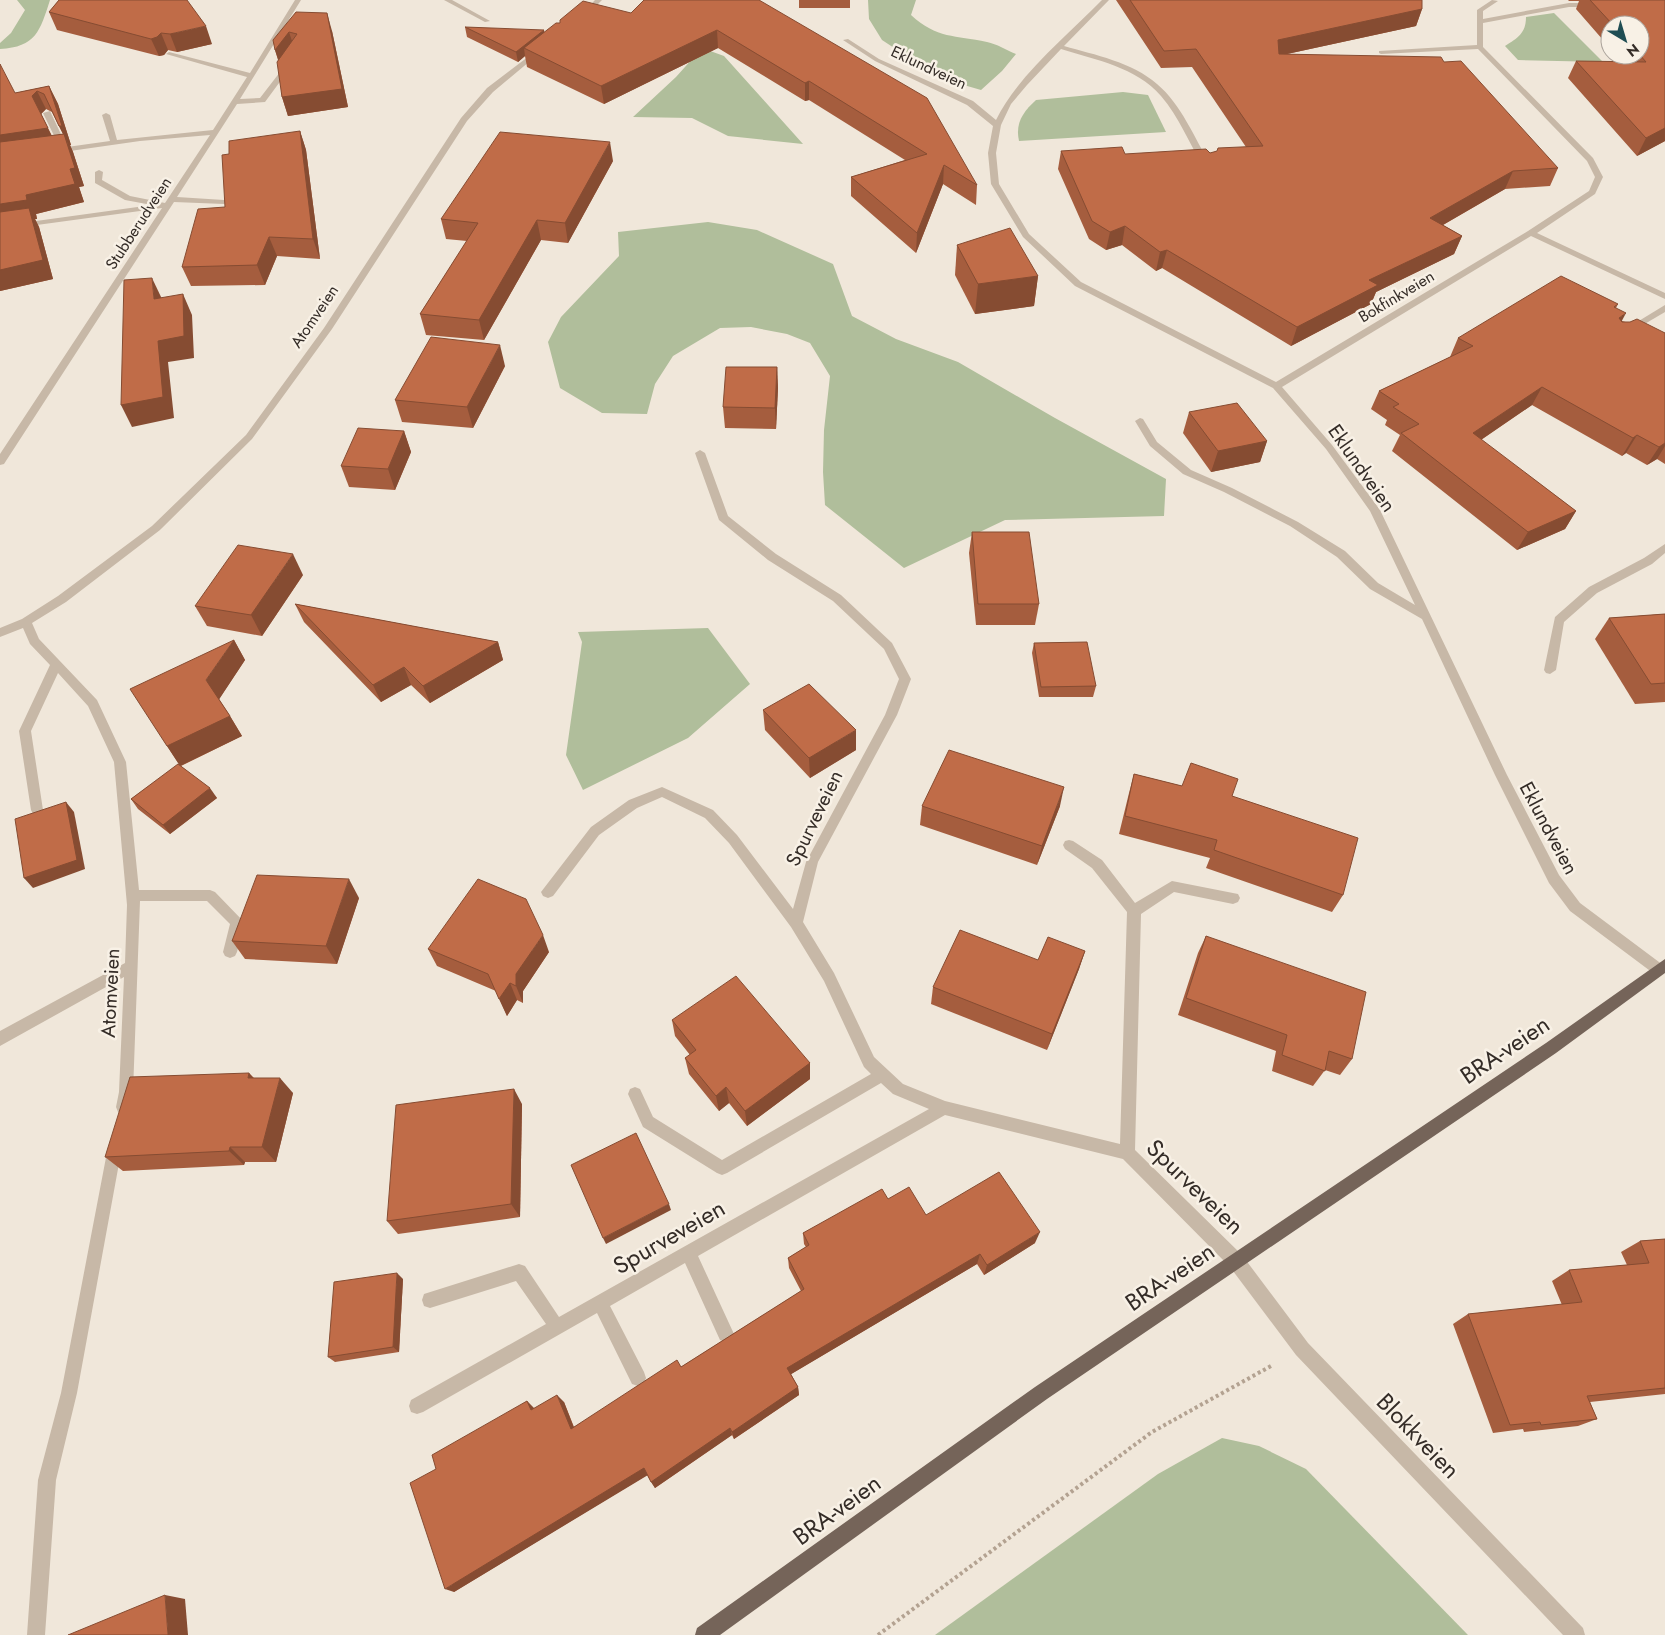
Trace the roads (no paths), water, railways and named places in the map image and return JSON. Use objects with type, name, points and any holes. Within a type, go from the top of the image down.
[{"type":"main road","name":"BRA-veien","points":[[704,1635],[1041,1393],[1551,1048],[1662,967]]},
{"type":"street","name":"Stubberudveien","points":[[0,462],[252,76],[298,0]]},
{"type":"street","points":[[447,0],[487,20]]},
{"type":"street","points":[[576,22],[599,0]]},
{"type":"street","name":"Eklundveien","points":[[1106,0],[1024,83],[1008,103],[997,125],[992,153],[995,184],[1026,235],[1078,284],[1276,386],[1329,447],[1375,510],[1501,775],[1554,879],[1575,907],[1662,967]]},
{"type":"street","points":[[1381,52],[1480,47],[1480,10],[1494,1]]},
{"type":"street","points":[[1479,22],[1567,3],[1605,5]]},
{"type":"street","name":"Eklundveien","points":[[846,40],[876,60],[939,87],[970,103],[997,125]]},
{"type":"street","points":[[1060,46],[1127,68],[1149,82],[1164,95],[1208,166]]},
{"type":"street","name":"Atomveien","points":[[0,633],[26,622],[62,599],[156,528],[249,437],[328,329],[464,120],[490,90],[544,47]]},
{"type":"street","name":"Bokfinkveien","points":[[1276,386],[1531,234],[1592,192],[1600,177],[1590,160],[1480,47]]},
{"type":"street","points":[[170,54],[252,76]]},
{"type":"street","points":[[235,102],[262,100],[292,59]]},
{"type":"street","points":[[47,113],[64,150]]},
{"type":"street","points":[[106,115],[114,143]]},
{"type":"street","points":[[49,152],[215,132]]},
{"type":"street","points":[[99,172],[98,181],[128,198],[169,202],[224,202]]},
{"type":"street","points":[[0,228],[169,202]]},
{"type":"street","points":[[1531,234],[1665,296]]},
{"type":"street","points":[[1616,337],[1665,308]]},
{"type":"street","points":[[1140,421],[1153,444],[1187,472],[1228,490],[1294,524],[1341,554],[1374,586],[1426,617]]},
{"type":"street","name":"Spurveveien","points":[[700,453],[723,518],[772,557],[837,598],[888,646],[905,679],[891,715],[812,862],[796,923],[829,977],[869,1062],[898,1089],[944,1108],[1127,1153],[1236,1261]]},
{"type":"street","points":[[1550,670],[1559,620],[1593,590],[1648,561],[1665,548]]},
{"type":"street","name":"Atomveien","points":[[26,622],[34,641],[93,703],[120,762],[134,905],[126,1092],[69,1392],[47,1480],[36,1635]]},
{"type":"street","points":[[37,810],[25,731],[56,664]]},
{"type":"street","points":[[548,892],[595,831],[633,804],[662,792],[709,814],[733,839],[796,923]]},
{"type":"street","points":[[1069,845],[1097,864],[1134,911],[1127,1153]]},
{"type":"street","points":[[1134,911],[1172,886],[1233,898]]},
{"type":"street","points":[[133,894],[210,896],[237,922],[230,952]]},
{"type":"street","points":[[0,1040],[4,1036],[131,966]]},
{"type":"street","points":[[635,1094],[648,1122],[722,1168],[882,1075]]},
{"type":"street","name":"Spurveveien","points":[[417,1406],[944,1108]]},
{"type":"street","points":[[688,1253],[726,1334]]},
{"type":"street","name":"Blokkveien","points":[[1236,1261],[1302,1349],[1576,1635]]},
{"type":"street","points":[[430,1300],[518,1272],[558,1327]]},
{"type":"street","points":[[600,1303],[638,1378]]}]
